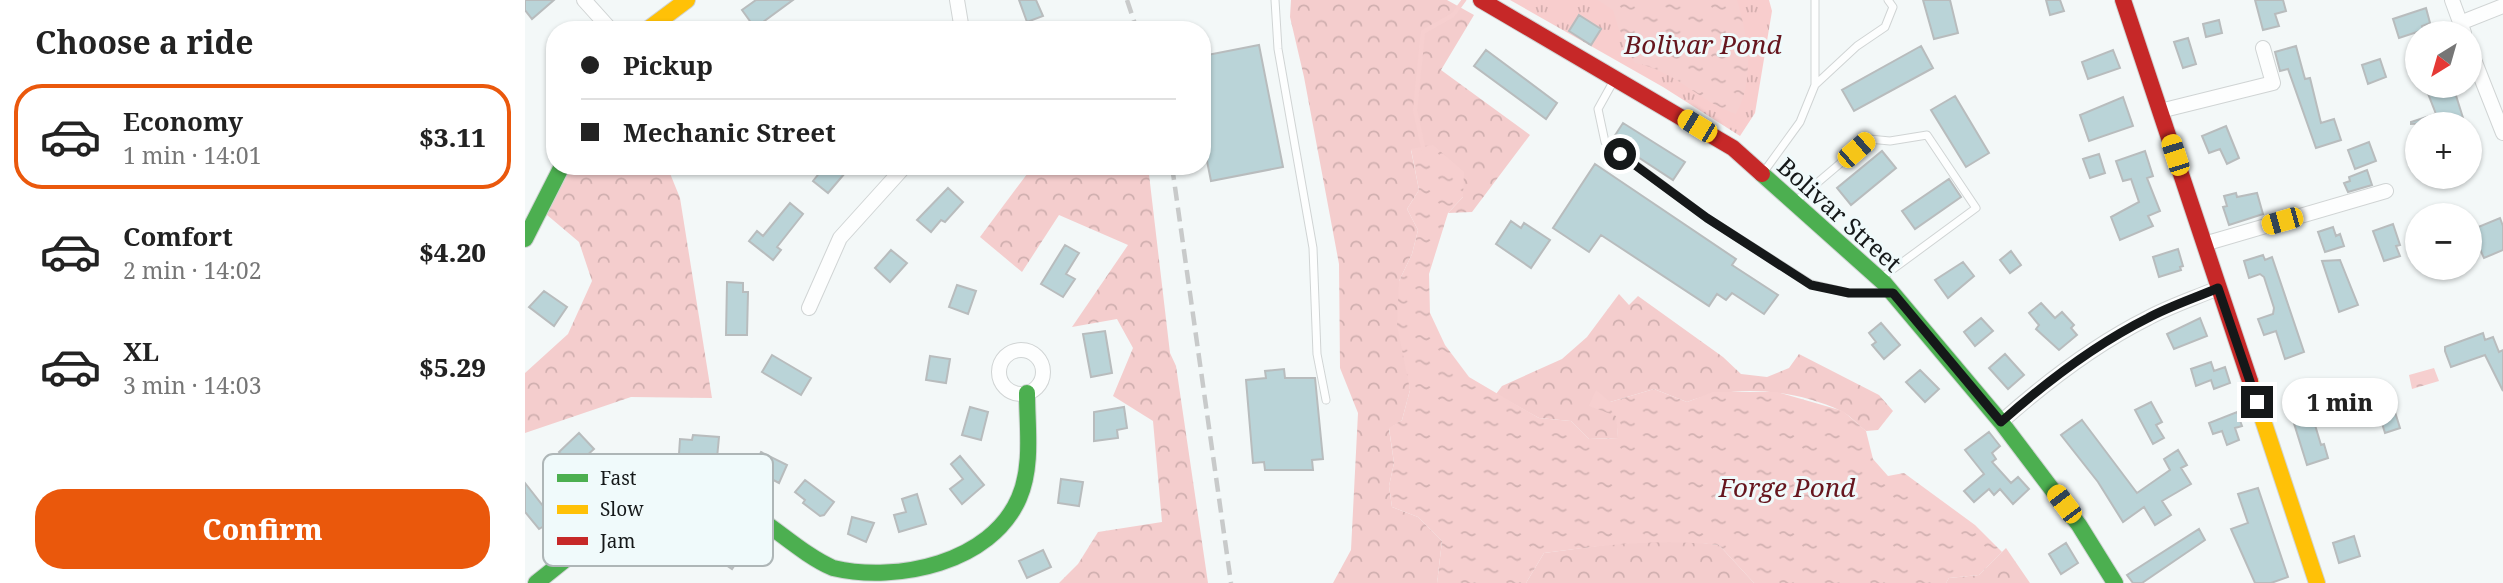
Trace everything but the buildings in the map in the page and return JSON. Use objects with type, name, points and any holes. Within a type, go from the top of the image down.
[{"type":"street","points":[[584,0],[603,21]]},
{"type":"street","points":[[659,21],[687,0]]},
{"type":"street","points":[[957,0],[960,21]]},
{"type":"street","name":"Bolivar Street","points":[[1481,0],[1733,148],[1879,279],[2001,422],[2079,525],[2115,583]]},
{"type":"street","points":[[2123,0],[2317,583]]},
{"type":"street","points":[[2452,0],[2460,21]]},
{"type":"street","points":[[2475,21],[2503,6]]},
{"type":"street","points":[[2160,111],[2273,82],[2263,48]]},
{"type":"street","points":[[2482,80],[2503,133]]},
{"type":"street","points":[[525,239],[557,175]]},
{"type":"street","points":[[809,308],[840,238],[897,175]]},
{"type":"street","points":[[2204,244],[2386,191]]},
{"type":"street","points":[[2001,422],[2058,375],[2106,341],[2149,317],[2218,288]]},
{"type":"street","points":[[773,530],[828,566],[882,580],[904,577],[951,562],[981,545],[1010,516],[1020,497],[1026,468],[1027,393]]},
{"type":"street","points":[[536,583],[559,566]]},
{"type":"lane","points":[[1275,0],[1278,49],[1313,248],[1317,354],[1326,400]]},
{"type":"lane","points":[[1762,174],[1783,150],[1801,122],[1815,85],[1815,0]]},
{"type":"lane","points":[[1815,85],[1857,46],[1885,27],[1893,7],[1888,0]]},
{"type":"lane","points":[[1615,78],[1598,109],[1605,142],[1614,149],[1707,218],[1811,285],[1849,293],[1893,293]]},
{"type":"lane","points":[[1794,203],[1869,139],[1889,141],[1927,135],[1976,208],[1879,279]]},
{"type":"green space","points":[[1291,0],[1447,0],[1474,15],[1441,70],[1530,135],[1472,212],[1448,213],[1463,197],[1411,150],[1419,190],[1407,209],[1418,230],[1412,254],[1399,281],[1410,390],[1402,420],[1389,429],[1394,463],[1389,486],[1392,507],[1418,517],[1442,541],[1437,583],[1333,583],[1351,550],[1358,413],[1340,368],[1339,264],[1290,17]]},
{"type":"green space","points":[[1510,0],[1769,0],[1772,11],[1755,113],[1740,136],[1663,87]]},
{"type":"green space","points":[[557,175],[671,175],[680,198],[712,398],[631,397],[525,433],[525,373],[568,334],[592,281],[579,242],[540,209]]},
{"type":"green space","points":[[1026,175],[1149,175],[1170,353],[1176,366],[1208,583],[1059,583],[1078,564],[1098,532],[1162,522],[1153,421],[1113,396],[1133,348],[1117,319],[1072,327],[1128,245],[1059,215],[1022,272],[980,237]]},
{"type":"green space","points":[[1619,294],[1629,305],[1638,296],[1723,357],[1741,374],[1767,377],[1789,368],[1799,354],[1879,395],[1893,411],[1878,430],[1866,431],[1841,411],[1784,394],[1744,391],[1705,396],[1687,402],[1654,389],[1610,402],[1617,416],[1618,438],[1589,439],[1571,421],[1539,418],[1496,394],[1502,386],[1562,359],[1587,337]]},
{"type":"green space","points":[[1678,540],[1719,545],[1754,583],[1526,583],[1544,553],[1628,542]]},
{"type":"green space","points":[[2006,548],[2030,583],[1946,583],[1949,578],[1979,575]]},
{"type":"water","name":"Bolivar Pond","points":[[1598,0],[1737,0],[1747,43],[1748,72],[1742,101],[1736,114],[1709,101],[1663,72],[1635,63],[1623,43],[1613,10]]},
{"type":"water","name":"Forge Pond","points":[[1433,145],[1464,172],[1463,197],[1448,213],[1429,274],[1430,313],[1445,345],[1469,377],[1539,418],[1571,421],[1589,439],[1618,438],[1616,416],[1589,406],[1596,390],[1610,402],[1654,389],[1687,402],[1713,392],[1777,392],[1843,411],[1866,431],[1873,459],[1888,476],[1904,473],[1975,525],[2002,552],[1979,575],[1949,578],[1946,583],[1754,583],[1719,545],[1631,543],[1544,553],[1526,583],[1437,583],[1442,541],[1418,517],[1392,507],[1389,486],[1394,463],[1389,428],[1402,420],[1410,390],[1397,325],[1399,281],[1412,254],[1418,230],[1407,209],[1419,190],[1411,149]]},
{"type":"water","points":[[2434,368],[2439,381],[2412,389],[2409,375]]},
{"type":"waterway","points":[[1424,152],[1415,110],[1423,32],[1453,15],[1464,0]]},
{"type":"railway","points":[[1127,0],[1134,21]]},
{"type":"railway","points":[[1173,175],[1231,583]]},
{"type":"traffic: fast","points":[[1762,174],[1884,283],[2001,422],[2079,525],[2115,583]]},
{"type":"traffic: fast","points":[[525,239],[557,175]]},
{"type":"traffic: fast","points":[[773,528],[833,568],[858,572],[913,570],[965,553],[987,538],[1006,520],[1019,498],[1028,460],[1027,393]]},
{"type":"traffic: fast","points":[[536,583],[558,566]]},
{"type":"traffic: slow","points":[[659,21],[687,0]]},
{"type":"traffic: slow","points":[[2250,381],[2317,583]]},
{"type":"traffic: jam","points":[[1481,0],[1733,148],[1762,174]]},
{"type":"traffic: jam","points":[[2123,0],[2250,381]]},
{"type":"route","points":[[1620,154],[1707,218],[1811,285],[1849,293],[1893,293],[2001,422],[2058,375],[2106,341],[2149,317],[2218,288],[2257,402]]}]
